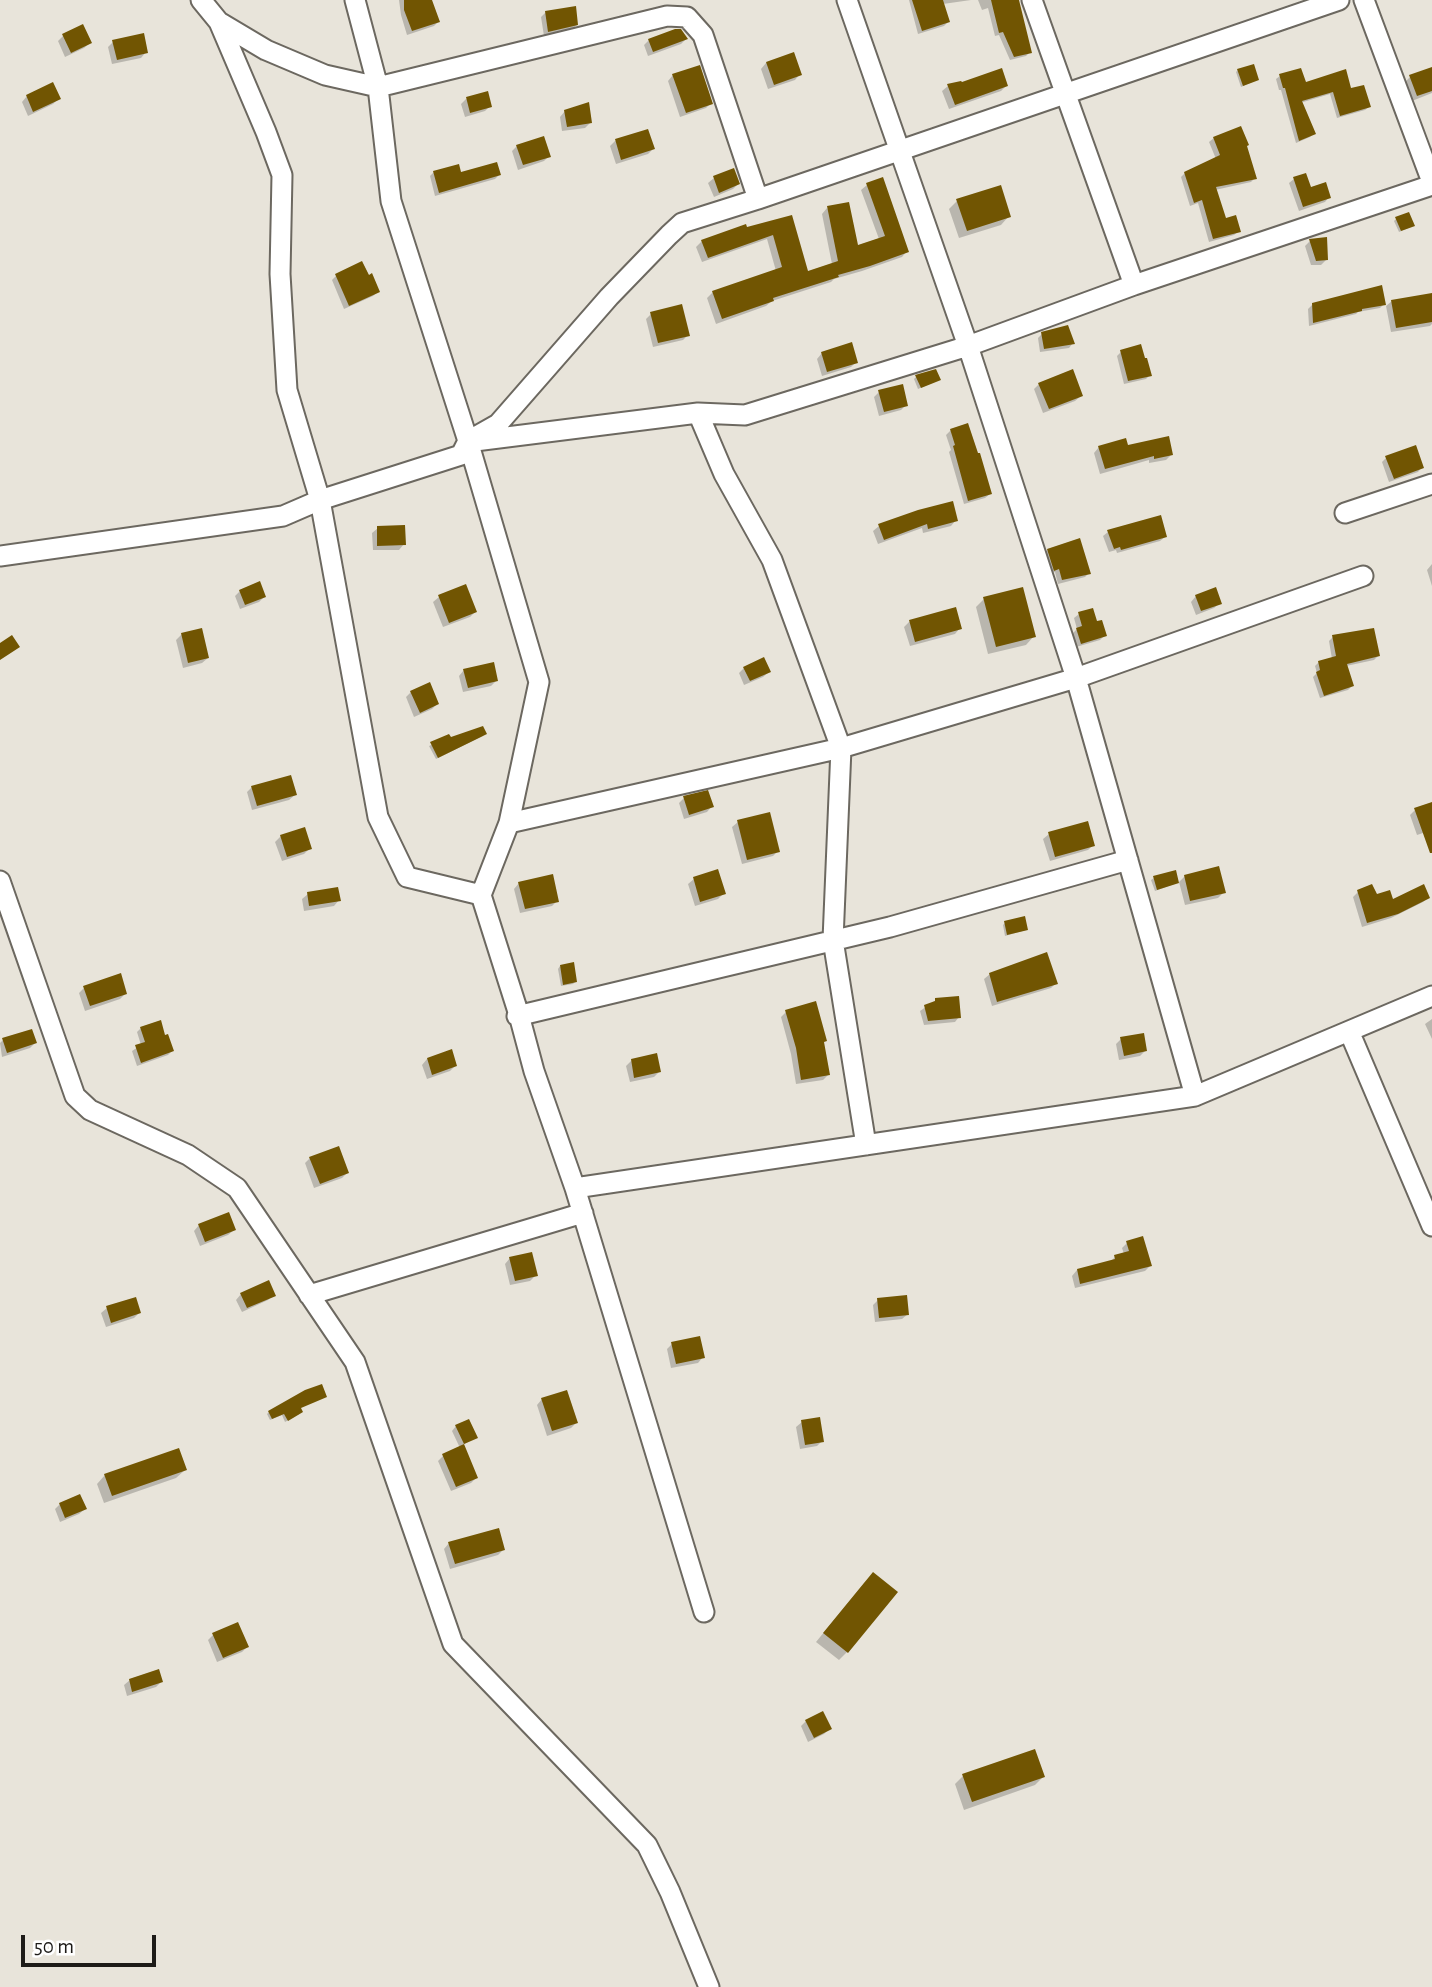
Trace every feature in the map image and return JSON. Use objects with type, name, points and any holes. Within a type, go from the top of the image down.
[{"type":"street","points":[[201,0],[219,22],[282,175],[280,274],[287,390],[320,500],[378,817],[407,877],[481,895]]},
{"type":"street","points":[[355,0],[378,87],[391,201],[468,442],[539,682],[509,823],[481,895],[534,1071],[583,1213],[704,1612]]},
{"type":"street","points":[[847,0],[968,346],[1076,678],[1195,1096]]},
{"type":"street","points":[[1032,0],[1134,285]]},
{"type":"street","points":[[0,556],[283,516],[320,500],[461,455],[468,442],[498,424],[609,297],[682,223],[1339,0]]},
{"type":"street","points":[[468,442],[698,413],[745,415],[968,346],[1134,285],[1432,184],[1364,0]]},
{"type":"street","points":[[219,22],[266,50],[325,75],[378,87],[665,8],[687,17],[703,35],[758,199]]},
{"type":"street","points":[[698,413],[724,474],[772,560],[841,748],[833,940],[866,1145]]},
{"type":"street","points":[[1345,513],[1432,484]]},
{"type":"street","points":[[509,823],[841,748],[1076,678],[1363,576]]},
{"type":"street","points":[[518,1016],[890,927],[1128,860]]},
{"type":"street","points":[[0,881],[75,1096],[90,1110],[188,1155],[237,1188],[355,1362],[453,1644],[648,1845],[709,1987]]},
{"type":"street","points":[[575,1188],[1195,1096],[1432,996]]},
{"type":"street","points":[[1349,1031],[1428,1206],[1432,1226]]},
{"type":"street","points":[[309,1295],[583,1213]]},
{"type":"building","points":[[404,0],[432,0],[440,22],[412,31],[404,10]]},
{"type":"building","points":[[912,0],[943,0],[950,22],[922,31]]},
{"type":"building","points":[[991,0],[1019,0],[1032,53],[1014,57],[1003,32],[999,33]]},
{"type":"building","points":[[576,6],[578,25],[548,32],[545,11]]},
{"type":"building","points":[[83,24],[92,43],[71,53],[62,34]]},
{"type":"building","points":[[681,29],[688,39],[653,52],[648,39]]},
{"type":"building","points":[[144,33],[148,53],[117,60],[112,40]]},
{"type":"building","points":[[794,52],[802,75],[774,85],[766,62]]},
{"type":"building","points":[[1254,64],[1259,80],[1243,86],[1237,69]]},
{"type":"building","points":[[700,65],[713,104],[686,113],[672,74]]},
{"type":"building","points":[[1432,67],[1432,91],[1417,96],[1409,75]]},
{"type":"building","points":[[1002,68],[1008,86],[955,105],[947,84],[962,82]]},
{"type":"building","points":[[1301,68],[1306,82],[1346,69],[1351,88],[1364,85],[1371,107],[1340,116],[1333,92],[1302,101],[1316,134],[1299,141],[1279,74]]},
{"type":"building","points":[[53,82],[61,99],[33,112],[26,95]]},
{"type":"building","points":[[488,91],[492,107],[470,113],[466,97]]},
{"type":"building","points":[[589,102],[592,123],[567,127],[564,110]]},
{"type":"building","points":[[1241,126],[1249,145],[1247,146],[1257,179],[1216,187],[1226,218],[1236,215],[1241,232],[1213,239],[1202,200],[1194,203],[1184,172],[1220,155],[1213,137]]},
{"type":"building","points":[[648,129],[655,149],[621,160],[615,139]]},
{"type":"building","points":[[544,136],[551,157],[523,165],[516,145]]},
{"type":"building","points":[[497,162],[501,175],[439,193],[433,171],[459,164],[461,172]]},
{"type":"building","points":[[734,168],[740,184],[719,193],[713,176]]},
{"type":"building","points":[[1306,173],[1311,187],[1326,182],[1331,198],[1303,207],[1293,177]]},
{"type":"building","points":[[883,177],[909,252],[773,298],[774,301],[722,319],[712,291],[782,267],[773,235],[708,258],[701,240],[746,224],[747,227],[792,215],[808,271],[838,261],[827,206],[849,202],[858,245],[885,236],[866,183]]},
{"type":"building","points":[[1001,185],[1011,217],[967,231],[956,199]]},
{"type":"building","points":[[1409,212],[1415,226],[1401,231],[1395,217]]},
{"type":"building","points":[[1327,237],[1328,260],[1316,261],[1309,239]]},
{"type":"building","points":[[362,261],[369,275],[372,273],[380,292],[349,306],[335,274]]},
{"type":"building","points":[[1382,285],[1386,305],[1313,323],[1312,303]]},
{"type":"building","points":[[1432,293],[1432,322],[1396,328],[1391,300]]},
{"type":"building","points":[[682,304],[690,336],[658,343],[650,312]]},
{"type":"building","points":[[1068,325],[1075,344],[1044,349],[1041,332]]},
{"type":"building","points":[[852,342],[858,363],[827,372],[821,352]]},
{"type":"building","points":[[1141,344],[1152,376],[1128,381],[1120,350]]},
{"type":"building","points":[[936,369],[941,380],[921,388],[915,375]]},
{"type":"building","points":[[1073,369],[1083,396],[1049,409],[1038,383]]},
{"type":"building","points":[[903,384],[908,406],[884,412],[878,390]]},
{"type":"building","points":[[968,423],[992,494],[968,501],[950,429]]},
{"type":"building","points":[[1169,436],[1173,455],[1154,459],[1154,456],[1105,469],[1098,446],[1126,438],[1128,445]]},
{"type":"building","points":[[1416,445],[1424,468],[1394,479],[1385,456]]},
{"type":"building","points":[[953,501],[958,521],[928,529],[927,524],[884,540],[878,524]]},
{"type":"building","points":[[1161,515],[1167,537],[1121,550],[1120,547],[1114,549],[1107,530]]},
{"type":"building","points":[[405,525],[406,545],[377,546],[377,526]]},
{"type":"building","points":[[1080,538],[1091,574],[1062,580],[1059,569],[1054,571],[1047,549]]},
{"type":"building","points":[[260,581],[266,597],[245,605],[239,590]]},
{"type":"building","points":[[466,584],[477,612],[449,623],[438,595]]},
{"type":"building","points":[[1023,587],[1036,637],[996,647],[983,597]]},
{"type":"building","points":[[1216,587],[1222,604],[1201,611],[1195,595]]},
{"type":"building","points":[[956,607],[962,629],[915,642],[909,620]]},
{"type":"building","points":[[1093,608],[1097,621],[1102,620],[1107,636],[1081,644],[1076,628],[1082,626],[1078,612]]},
{"type":"building","points":[[202,628],[209,658],[188,663],[181,633]]},
{"type":"building","points":[[1374,628],[1380,656],[1347,664],[1354,686],[1324,696],[1316,672],[1320,670],[1318,661],[1336,656],[1332,635]]},
{"type":"building","points":[[12,635],[20,647],[0,660],[0,643]]},
{"type":"building","points":[[764,657],[771,672],[750,681],[743,667]]},
{"type":"building","points":[[494,662],[498,681],[468,688],[463,669]]},
{"type":"building","points":[[430,682],[439,704],[420,713],[410,691]]},
{"type":"building","points":[[483,726],[487,734],[438,758],[430,742],[449,734],[451,737]]},
{"type":"building","points":[[291,775],[297,795],[257,806],[251,786]]},
{"type":"building","points":[[708,790],[714,807],[689,815],[683,796]]},
{"type":"building","points":[[1432,802],[1432,853],[1430,853],[1414,808]]},
{"type":"building","points":[[770,812],[780,852],[747,860],[737,820]]},
{"type":"building","points":[[1088,821],[1095,846],[1055,857],[1048,832]]},
{"type":"building","points":[[305,827],[312,849],[287,857],[280,835]]},
{"type":"building","points":[[1219,866],[1226,893],[1190,901],[1184,875]]},
{"type":"building","points":[[718,869],[726,894],[700,902],[693,877]]},
{"type":"building","points":[[1176,870],[1179,883],[1157,890],[1153,876]]},
{"type":"building","points":[[553,874],[559,902],[525,909],[518,882]]},
{"type":"building","points":[[1372,884],[1377,894],[1390,890],[1393,899],[1424,884],[1430,898],[1398,914],[1367,923],[1357,890]]},
{"type":"building","points":[[338,887],[341,901],[309,906],[307,892]]},
{"type":"building","points":[[1025,916],[1028,930],[1007,935],[1004,921]]},
{"type":"building","points":[[1047,952],[1058,984],[997,1002],[989,973]]},
{"type":"building","points":[[574,962],[577,982],[563,985],[560,965]]},
{"type":"building","points":[[121,973],[127,994],[90,1006],[83,986]]},
{"type":"building","points":[[959,996],[961,1018],[928,1021],[924,1005],[935,1001],[935,998]]},
{"type":"building","points":[[816,1001],[827,1041],[824,1042],[830,1075],[801,1080],[796,1048],[785,1010]]},
{"type":"building","points":[[161,1020],[165,1035],[168,1034],[174,1051],[141,1063],[135,1045],[145,1042],[140,1027]]},
{"type":"building","points":[[32,1029],[37,1043],[7,1053],[2,1038]]},
{"type":"building","points":[[1144,1033],[1147,1051],[1124,1056],[1120,1037]]},
{"type":"building","points":[[452,1049],[457,1066],[432,1075],[427,1058]]},
{"type":"building","points":[[657,1053],[661,1072],[634,1078],[631,1059]]},
{"type":"building","points":[[339,1146],[349,1173],[320,1184],[309,1157]]},
{"type":"building","points":[[229,1212],[236,1230],[205,1242],[198,1224]]},
{"type":"building","points":[[1143,1236],[1152,1266],[1080,1284],[1077,1269],[1115,1259],[1114,1255],[1129,1251],[1126,1241]]},
{"type":"building","points":[[532,1252],[538,1276],[515,1281],[509,1257]]},
{"type":"building","points":[[269,1280],[276,1296],[247,1308],[240,1293]]},
{"type":"building","points":[[907,1295],[909,1315],[879,1318],[877,1298]]},
{"type":"building","points":[[136,1297],[141,1313],[111,1323],[106,1306]]},
{"type":"building","points":[[700,1336],[705,1358],[676,1364],[671,1342]]},
{"type":"building","points":[[322,1384],[327,1397],[301,1408],[303,1412],[288,1421],[284,1414],[272,1419],[268,1411],[305,1390]]},
{"type":"building","points":[[567,1390],[578,1423],[552,1431],[541,1398]]},
{"type":"building","points":[[820,1417],[824,1442],[805,1445],[801,1420]]},
{"type":"building","points":[[469,1419],[478,1438],[464,1444],[455,1425]]},
{"type":"building","points":[[464,1444],[478,1478],[456,1487],[442,1454]]},
{"type":"building","points":[[179,1448],[187,1470],[112,1496],[104,1474]]},
{"type":"building","points":[[80,1494],[87,1509],[65,1518],[59,1503]]},
{"type":"building","points":[[499,1528],[505,1550],[455,1564],[448,1542]]},
{"type":"building","points":[[873,1572],[898,1592],[848,1653],[823,1633]]},
{"type":"building","points":[[238,1622],[249,1647],[223,1658],[212,1633]]},
{"type":"building","points":[[159,1669],[163,1682],[132,1692],[129,1679]]},
{"type":"building","points":[[823,1711],[832,1729],[814,1738],[805,1720]]},
{"type":"building","points":[[1035,1749],[1045,1777],[972,1802],[962,1774]]}]
